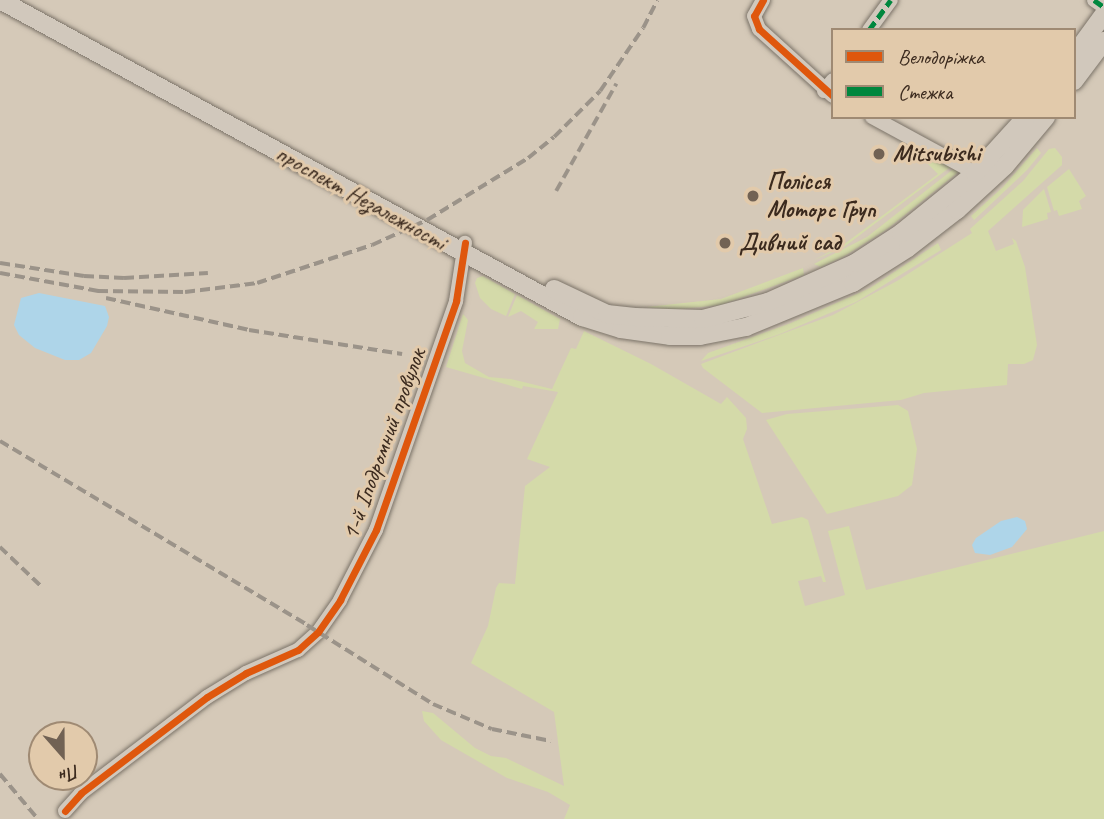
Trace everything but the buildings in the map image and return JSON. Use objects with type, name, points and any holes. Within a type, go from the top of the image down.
[{"type":"main road","name":"проспект Незалежності","points":[[0,0],[464,248],[607,314],[703,319],[768,302],[855,263],[926,214],[975,173],[1024,119]]},
{"type":"main road","name":"проспект Незалежності","points":[[22,0],[582,317],[608,326],[670,336],[700,336],[746,327],[853,283],[908,248],[983,186],[1044,119]]},
{"type":"main road","points":[[1076,52],[1104,14]]},
{"type":"main road","points":[[1076,78],[1104,41]]},
{"type":"street","points":[[763,0],[755,11],[755,24],[830,89]]},
{"type":"street","points":[[870,28],[891,0]]},
{"type":"street","points":[[1094,0],[1104,6]]},
{"type":"street","points":[[876,119],[975,173]]},
{"type":"street","name":"1-й Іподромний провулок","points":[[65,811],[81,793],[207,697],[246,673],[298,650],[318,632],[340,600],[376,530],[451,318],[464,248]]},
{"type":"green space","points":[[1037,148],[1041,153],[1027,170],[974,220],[971,216],[1003,187]]},
{"type":"green space","points":[[1055,148],[1062,157],[1062,165],[988,231],[996,251],[1014,244],[1012,238],[1016,241],[1025,267],[1037,345],[1033,360],[1024,364],[1008,364],[1007,385],[924,393],[901,400],[762,413],[703,368],[701,364],[833,315],[897,281],[972,233],[970,229],[1023,181],[1049,149]]},
{"type":"green space","points":[[928,154],[953,165],[844,247],[814,260],[843,245],[938,174],[926,162]]},
{"type":"green space","points":[[956,167],[961,170],[886,230],[843,257],[821,267],[814,264],[867,237]]},
{"type":"green space","points":[[1069,169],[1086,196],[1079,201],[1082,209],[1059,216],[1057,210],[1054,211],[1047,187]]},
{"type":"green space","points":[[1044,189],[1051,212],[1047,213],[1048,219],[1022,227],[1023,210]]},
{"type":"green space","points":[[938,243],[941,250],[856,302],[780,334],[701,361],[708,353],[791,323],[870,288]]},
{"type":"green space","points":[[803,268],[804,275],[721,305],[671,310],[646,307],[721,299]]},
{"type":"green space","points":[[483,276],[515,294],[506,316],[491,309],[480,298],[475,283],[477,278]]},
{"type":"green space","points":[[517,295],[560,319],[558,329],[534,329],[538,322],[521,311],[508,317]]},
{"type":"green space","points":[[463,314],[468,320],[462,351],[465,363],[489,377],[511,379],[552,389],[571,348],[576,349],[584,331],[651,364],[721,404],[727,397],[746,418],[747,429],[743,439],[772,524],[802,517],[808,520],[826,582],[823,582],[821,576],[798,581],[805,606],[845,595],[828,531],[849,526],[866,590],[1104,531],[1104,819],[564,819],[570,805],[548,792],[507,778],[441,740],[424,721],[422,711],[433,713],[475,748],[491,756],[506,758],[564,786],[554,712],[471,663],[488,626],[496,588],[499,583],[515,584],[525,486],[550,467],[527,459],[558,392],[523,386],[522,389],[446,367]]},
{"type":"green space","points":[[898,405],[908,411],[917,449],[912,485],[898,496],[827,514],[766,420],[787,414]]},
{"type":"water","points":[[39,293],[105,306],[109,317],[107,326],[91,353],[79,360],[65,360],[35,348],[19,335],[14,325],[21,298]]},
{"type":"water","points":[[1017,517],[1025,521],[1027,529],[1012,547],[990,555],[975,553],[972,545],[976,538],[1001,521]]},
{"type":"railway","points":[[0,273],[98,291],[185,292],[257,283],[372,245],[427,220],[528,158],[554,137],[600,91],[643,28],[657,0]]},
{"type":"railway","points":[[556,191],[616,84]]},
{"type":"railway","points":[[0,263],[84,276],[124,278],[208,273]]},
{"type":"railway","points":[[106,298],[249,330],[402,354]]},
{"type":"railway","points":[[0,441],[307,625],[433,704],[492,729],[551,741]]},
{"type":"railway","points":[[0,547],[41,586]]},
{"type":"railway","points":[[0,774],[38,819]]},
{"type":"marked path","points":[[870,28],[891,0]]},
{"type":"marked path","points":[[1094,0],[1104,7]]},
{"type":"cycle path","points":[[763,0],[754,16],[759,29],[831,94]]},
{"type":"cycle path","points":[[65,811],[81,793],[207,697],[246,673],[298,650],[318,632],[340,600],[376,530],[456,301],[465,243]]},
{"type":"place","name":"Mitsubishi","points":[[879,154]]},
{"type":"place","name":"Полісся Моторс Груп","points":[[753,196]]},
{"type":"place","name":"Дивний сад","points":[[725,243]]}]
